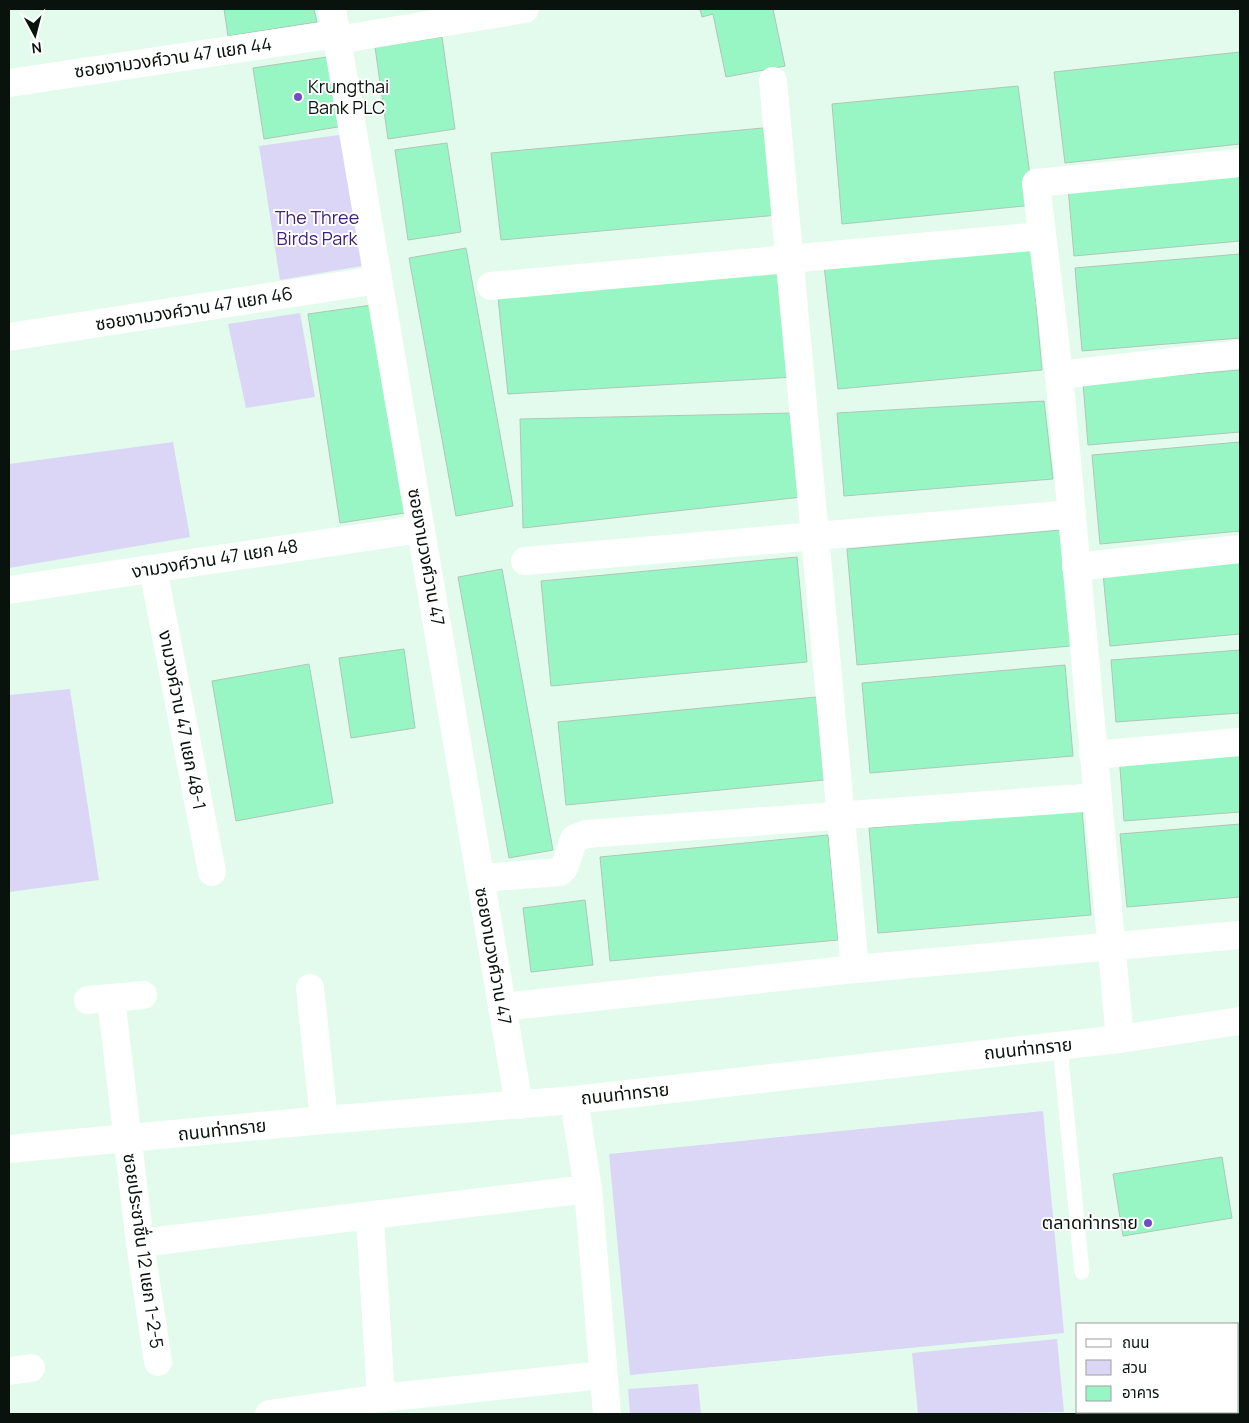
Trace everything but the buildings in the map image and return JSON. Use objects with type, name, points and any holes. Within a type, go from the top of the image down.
[{"type":"street","name":"ซอยงามวงศ์วาน 47 แยก 44","points":[[9,83],[336,28],[525,9]]},
{"type":"street","name":"ซอยงามวงศ์วาน 47","points":[[336,28],[519,1105]]},
{"type":"street","points":[[773,81],[854,969]]},
{"type":"street","points":[[1120,1039],[1059,374],[1036,183],[1240,163]]},
{"type":"street","points":[[491,286],[1042,236]]},
{"type":"street","name":"ซอยงามวงศ์วาน 47 แยก 46","points":[[9,337],[378,280]]},
{"type":"street","points":[[1059,374],[1240,354]]},
{"type":"street","points":[[525,561],[1072,514]]},
{"type":"street","name":"งามวงศ์วาน 47 แยก 48","points":[[9,590],[421,528]]},
{"type":"street","points":[[1076,567],[1240,549]]},
{"type":"street","name":"งามวงศ์วาน 47 แยก 48-1","points":[[153,569],[212,872]]},
{"type":"street","points":[[1093,754],[1240,742]]},
{"type":"street","points":[[480,878],[560,872],[564,868],[574,839],[586,834],[1097,797]]},
{"type":"street","points":[[502,1007],[854,969],[1240,935]]},
{"type":"street","points":[[310,988],[324,1120]]},
{"type":"street","name":"ซอยประชาชื่น 12 แยก 1-2-5","points":[[143,995],[100,999],[128,1139],[140,1243],[158,1362]]},
{"type":"street","name":"ถนนท่าทราย","points":[[9,1149],[324,1120],[574,1100],[1120,1039],[1240,1021]]},
{"type":"street","points":[[574,1100],[588,1189],[607,1414]]},
{"type":"street","points":[[140,1243],[370,1217],[588,1189]]},
{"type":"street","points":[[370,1217],[381,1398]]},
{"type":"street","points":[[269,1414],[381,1398],[603,1375]]},
{"type":"lane","points":[[1060,1046],[1082,1272]]},
{"type":"green space","name":"The Three Birds Park","points":[[346,134],[368,265],[280,280],[259,146]]},
{"type":"green space","points":[[300,313],[315,397],[246,408],[228,324]]},
{"type":"green space","points":[[173,442],[190,537],[9,568],[9,464]]},
{"type":"green space","points":[[70,689],[99,880],[9,892],[9,695]]},
{"type":"green space","points":[[1043,1111],[1064,1333],[630,1375],[609,1154]]},
{"type":"green space","points":[[1057,1339],[1064,1412],[918,1414],[912,1353]]},
{"type":"green space","points":[[698,1384],[701,1414],[630,1414],[628,1389]]},
{"type":"place","name":"Krungthai Bank PLC","points":[[298,97]]},
{"type":"place","name":"ตลาดท่าทราย","points":[[1148,1223]]}]
